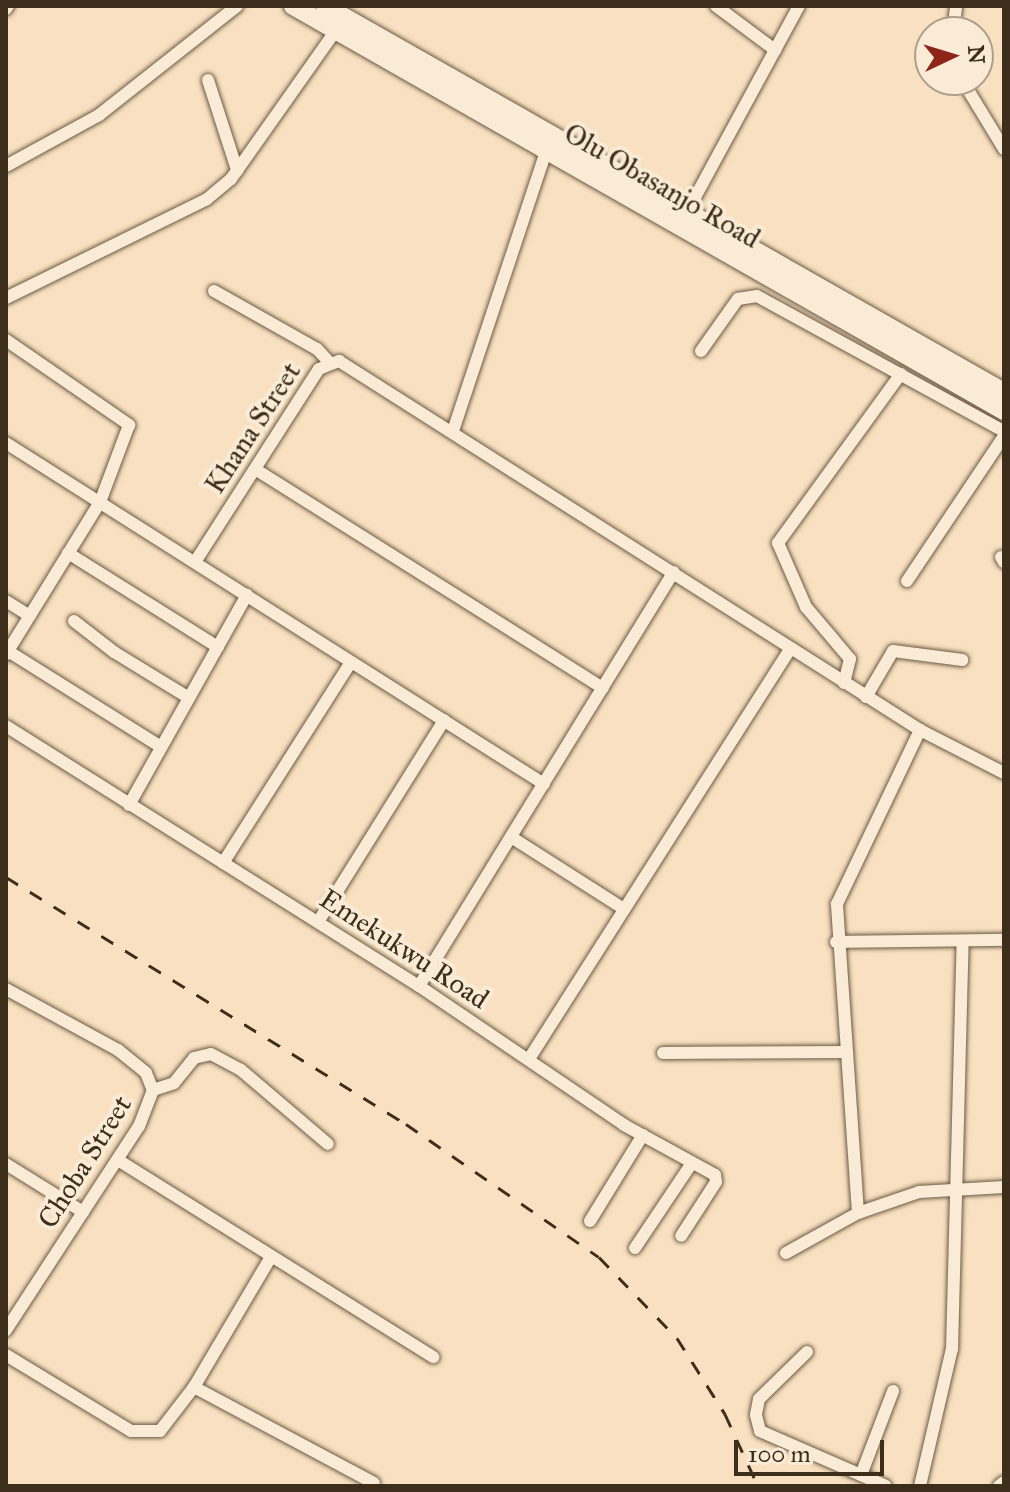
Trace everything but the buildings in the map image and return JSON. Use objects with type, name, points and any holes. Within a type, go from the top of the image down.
[{"type":"main road","name":"Olu Obasanjo Road","points":[[293,6],[337,14],[1004,392]]},
{"type":"main road","name":"Olu Obasanjo Road","points":[[337,14],[546,152],[1004,411]]},
{"type":"street","points":[[6,166],[99,115],[237,6]]},
{"type":"street","points":[[716,6],[775,50]]},
{"type":"street","points":[[686,214],[799,6]]},
{"type":"street","points":[[6,298],[207,199],[237,170],[337,14]]},
{"type":"street","points":[[208,80],[237,170]]},
{"type":"street","points":[[972,96],[1004,149]]},
{"type":"street","points":[[453,431],[546,152]]},
{"type":"street","points":[[214,291],[317,349],[329,362]]},
{"type":"street","points":[[701,351],[738,299],[757,296],[1004,433],[907,581]]},
{"type":"street","points":[[6,340],[126,419],[126,442],[100,502],[7,653],[161,747]]},
{"type":"street","name":"Khana Street","points":[[195,562],[329,362],[351,366],[866,697],[920,730],[1004,773]]},
{"type":"street","points":[[844,683],[850,659],[801,598],[778,543],[901,374]]},
{"type":"street","points":[[6,443],[544,784]]},
{"type":"street","points":[[255,469],[603,688]]},
{"type":"street","points":[[68,553],[218,647]]},
{"type":"street","points":[[419,986],[674,572]]},
{"type":"street","points":[[129,805],[247,595]]},
{"type":"street","points":[[6,601],[30,616]]},
{"type":"street","points":[[74,621],[114,652],[189,698]]},
{"type":"street","points":[[529,1059],[790,649]]},
{"type":"street","points":[[866,697],[893,651],[962,660]]},
{"type":"street","points":[[223,863],[351,662]]},
{"type":"street","points":[[318,922],[444,720]]},
{"type":"street","name":"Emekukwu Road","points":[[6,726],[419,986],[643,1135],[715,1175],[716,1182],[681,1236]]},
{"type":"street","points":[[858,1213],[836,942],[843,887],[920,730]]},
{"type":"street","points":[[511,837],[624,909]]},
{"type":"street","points":[[836,942],[1004,940]]},
{"type":"street","points":[[920,1486],[952,1349],[953,1188],[963,942]]},
{"type":"street","name":"Choba Street","points":[[6,989],[118,1050],[146,1073],[153,1090],[118,1160],[6,1330]]},
{"type":"street","points":[[663,1053],[845,1052]]},
{"type":"street","points":[[153,1090],[174,1083],[194,1058],[211,1054],[241,1070],[328,1144]]},
{"type":"street","points":[[590,1221],[643,1135]]},
{"type":"street","points":[[118,1160],[433,1357]]},
{"type":"street","points":[[635,1248],[692,1163]]},
{"type":"street","points":[[6,1164],[83,1212]]},
{"type":"street","points":[[786,1253],[858,1213],[919,1192],[1004,1187]]},
{"type":"street","points":[[6,1355],[131,1431],[144,1434],[160,1431],[194,1387],[271,1257]]},
{"type":"street","points":[[807,1352],[759,1399],[756,1424],[768,1436],[886,1486]]},
{"type":"street","points":[[194,1387],[374,1483]]},
{"type":"street","points":[[861,1475],[893,1391]]},
{"type":"street","points":[[999,1486],[1004,1482]]},
{"type":"railway","points":[[6,877],[406,1124],[599,1257],[677,1338],[725,1414],[758,1486]]}]
